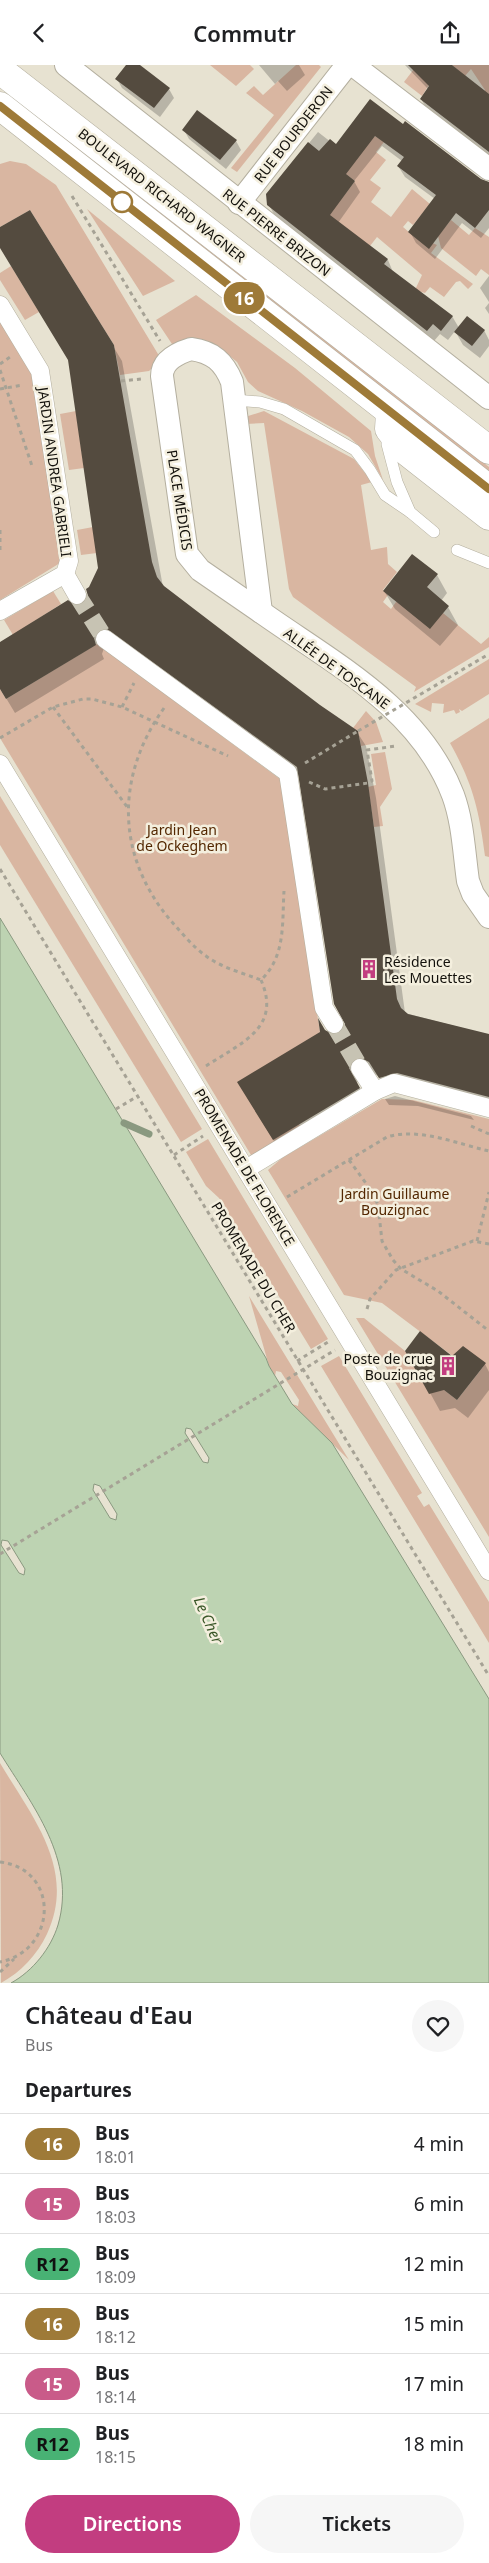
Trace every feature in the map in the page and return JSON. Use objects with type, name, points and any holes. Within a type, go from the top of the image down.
[{"type":"main road","name":"BOULEVARD RICHARD WAGNER","points":[[6,95],[390,421],[489,489]]},
{"type":"main road","name":"BOULEVARD RICHARD WAGNER","points":[[6,95],[489,450]]},
{"type":"main road","points":[[390,421],[406,451],[489,516]]},
{"type":"street","name":"RUE PIERRE BRIZON","points":[[66,65],[489,398]]},
{"type":"street","name":"RUE BOURDERON","points":[[239,203],[347,65]]},
{"type":"street","points":[[353,65],[489,169]]},
{"type":"street","name":"JARDIN ANDREA GABRIELI","points":[[0,305],[40,371],[69,561],[65,574],[0,611]]},
{"type":"street","name":"PLACE MÉDICIS","points":[[192,349],[210,353],[219,360],[227,370],[235,400],[261,613],[200,570],[187,554],[162,369],[174,356],[192,349]]},
{"type":"street","points":[[65,574],[77,595]]},
{"type":"street","name":"ALLÉE DE TOSCANE","points":[[261,613],[376,694],[417,733],[436,760],[454,797],[468,881],[473,894],[489,917]]},
{"type":"street","points":[[106,639],[288,773],[324,1008],[334,1024]]},
{"type":"street","name":"PROMENADE DE FLORENCE","points":[[0,764],[489,1571]]},
{"type":"street","points":[[360,1068],[375,1091]]},
{"type":"street","points":[[246,1169],[375,1091],[394,1083],[489,1108]]},
{"type":"lane","points":[[235,400],[260,402],[284,409],[355,451],[370,470],[385,495],[434,532]]},
{"type":"lane","points":[[390,421],[387,444],[397,482],[410,512]]},
{"type":"lane","points":[[456,550],[489,563]]},
{"type":"path","points":[[67,187],[150,324]]},
{"type":"path","points":[[0,370],[7,386],[17,425],[34,472]]},
{"type":"path","points":[[0,389],[7,386],[24,385]]},
{"type":"path","points":[[0,530],[0,551]]},
{"type":"path","points":[[288,773],[489,654]]},
{"type":"path","points":[[122,707],[138,674]]},
{"type":"path","points":[[0,738],[53,707],[82,699],[122,707],[230,757]]},
{"type":"path","points":[[53,707],[128,808]]},
{"type":"path","points":[[155,721],[143,744],[134,771],[128,808],[128,823],[135,858],[142,877],[165,913],[205,956],[218,963],[261,979]]},
{"type":"path","points":[[288,773],[325,789],[368,783],[372,781],[367,750]]},
{"type":"path","name":"PROMENADE DU CHER","points":[[0,869],[489,1676]]},
{"type":"path","points":[[261,979],[274,965],[281,947],[284,885]]},
{"type":"path","points":[[190,1077],[245,1040],[264,1022],[268,1004],[261,979]]},
{"type":"path","points":[[116,1109],[138,1096]]},
{"type":"path","points":[[174,1155],[220,1126]]},
{"type":"path","points":[[305,1185],[387,1137],[398,1134],[414,1134],[489,1151]]},
{"type":"path","points":[[349,1159],[373,1193],[378,1205],[382,1241],[401,1269],[438,1291],[489,1331]]},
{"type":"path","points":[[477,1241],[489,1192]]},
{"type":"path","points":[[367,1309],[370,1299],[396,1271],[477,1241],[489,1244]]},
{"type":"path","points":[[297,1361],[345,1333]]},
{"type":"path","points":[[0,1554],[335,1351]]},
{"type":"path","points":[[0,1862],[17,1867],[26,1873],[40,1891],[44,1902],[45,1914],[39,1936],[32,1945],[0,1972]]},
{"type":"path","points":[[0,1962],[14,1959]]},
{"type":"green space","points":[[210,65],[250,65],[254,69],[236,86]]},
{"type":"green space","points":[[296,65],[319,65],[321,67],[237,172],[231,168],[274,115],[246,93],[254,86],[263,95]]},
{"type":"green space","points":[[417,65],[432,80],[422,96],[404,82]]},
{"type":"green space","points":[[452,65],[489,65],[489,100],[482,95],[485,90],[471,69],[465,76]]},
{"type":"green space","points":[[45,119],[489,467],[489,476],[41,124]]},
{"type":"green space","points":[[375,136],[384,142],[376,152],[386,160],[370,180],[381,188],[371,202],[391,217],[412,189],[430,204],[413,225],[408,221],[403,227],[410,233],[437,245],[431,253],[473,284],[468,289],[460,281],[456,282],[444,297],[430,287],[425,293],[415,290],[422,275],[377,237],[370,246],[328,216],[355,181],[336,167]]},
{"type":"green space","points":[[10,161],[26,164],[56,185],[161,359],[149,371],[120,375],[114,345],[30,210],[0,227],[0,164]]},
{"type":"green space","points":[[87,209],[175,281],[143,296]]},
{"type":"green space","points":[[451,220],[469,235],[475,228],[489,237],[489,275],[481,269],[476,276],[441,248],[438,236]]},
{"type":"green space","points":[[11,266],[39,312],[25,320],[0,280],[0,273]]},
{"type":"green space","points":[[196,295],[295,368],[371,431],[375,456],[383,480],[368,454],[349,437],[302,411],[258,391],[248,382],[237,362],[221,349],[201,341],[174,347],[156,320]]},
{"type":"green space","points":[[0,317],[34,373],[60,563],[0,600]]},
{"type":"green space","points":[[76,411],[84,468],[69,470],[60,414]]},
{"type":"green space","points":[[264,411],[354,459],[372,482],[361,485],[371,550],[387,547],[388,564],[397,572],[383,590],[388,595],[383,602],[391,609],[396,602],[443,613],[481,644],[489,637],[489,647],[414,692],[416,687],[293,597],[289,589],[264,423],[245,424],[245,417]]},
{"type":"green space","points":[[93,527],[97,553],[81,555],[77,530]]},
{"type":"green space","points":[[53,591],[61,604],[13,635],[4,620]]},
{"type":"green space","name":"Jardin Jean de Ockeghem","points":[[97,644],[280,779],[320,1032],[290,1110],[301,1127],[254,1160],[0,738],[0,689],[6,699]]},
{"type":"green space","points":[[489,659],[489,694],[462,711],[459,709],[460,712],[456,714],[454,710],[443,713],[444,704],[432,703],[431,712],[415,704]]},
{"type":"green space","points":[[366,711],[376,722],[383,742],[361,746],[358,731],[353,728]]},
{"type":"green space","points":[[489,718],[489,857],[485,856],[480,825],[470,785],[450,743]]},
{"type":"green space","points":[[385,752],[392,789],[380,807],[383,826],[374,827],[368,787],[376,785],[371,754]]},
{"type":"green space","points":[[0,796],[202,1129],[181,1142],[0,845]]},
{"type":"green space","name":"Jardin Guillaume Bouzignac","points":[[382,1099],[413,1100],[489,1119],[489,1537],[356,1318],[364,1318],[405,1351],[429,1393],[439,1386],[457,1400],[483,1367],[454,1357],[382,1303],[344,1295],[268,1170],[282,1158]]},
{"type":"green space","points":[[208,1139],[328,1339],[311,1349],[219,1198],[206,1186],[186,1152]]},
{"type":"green space","points":[[249,1296],[349,1460],[292,1404],[298,1406],[299,1400],[281,1372],[276,1371],[275,1376],[269,1366]]},
{"type":"green space","points":[[339,1356],[422,1493],[417,1496],[424,1507],[429,1504],[489,1602],[489,1643],[321,1366]]},
{"type":"green space","points":[[0,1763],[25,1803],[47,1844],[54,1866],[57,1887],[55,1910],[43,1942],[22,1968],[1,1983]]},
{"type":"water","name":"Le Cher","points":[[0,918],[292,1404],[332,1443],[489,1699],[489,1983],[11,1983],[34,1965],[46,1950],[55,1934],[62,1901],[61,1878],[48,1834],[0,1753]],"holes":[[[186,1428],[191,1429],[209,1458],[208,1463],[203,1462],[185,1433]],[[94,1484],[100,1486],[117,1514],[116,1520],[110,1518],[93,1490]],[[2,1540],[8,1541],[25,1569],[24,1575],[19,1573],[1,1545]]]},
{"type":"building","points":[[126,65],[140,65],[170,88],[154,108],[115,79]]},
{"type":"building","points":[[408,65],[452,65],[489,94],[489,152],[420,99],[429,86]]},
{"type":"building","points":[[370,99],[403,124],[405,121],[481,179],[489,182],[489,210],[475,228],[456,213],[429,249],[408,232],[436,195],[397,166],[404,157],[375,136],[346,174],[355,181],[330,215],[388,259],[384,264],[453,316],[441,331],[433,324],[427,331],[267,205],[266,194],[308,142],[319,151],[330,139],[336,144]]},
{"type":"building","points":[[197,110],[237,140],[220,160],[182,130]]},
{"type":"building","points":[[30,210],[114,345],[152,562],[157,577],[164,586],[320,705],[358,731],[368,783],[397,999],[401,1008],[408,1014],[489,1034],[489,1097],[397,1073],[379,1078],[369,1062],[359,1057],[351,1063],[349,1068],[360,1088],[273,1140],[237,1082],[320,1032],[318,1018],[325,1030],[334,1035],[340,1033],[345,1024],[334,1004],[297,767],[107,629],[96,633],[94,638],[96,645],[6,699],[0,689],[0,642],[68,600],[76,606],[83,604],[88,596],[86,589],[89,587],[98,568],[68,360],[0,248],[0,227]]},
{"type":"building","points":[[467,316],[485,330],[472,346],[454,332]]},
{"type":"building","points":[[412,554],[438,574],[427,587],[449,606],[430,629],[383,591]]},
{"type":"building","name":"Poste de crue Bouzignac","points":[[420,1331],[452,1356],[463,1346],[486,1363],[457,1400],[444,1390],[429,1394],[405,1351]]},
{"type":"waterway","points":[[124,1123],[149,1134]]},
{"type":"tunnel","points":[[77,595],[105,639]]},
{"type":"tunnel","points":[[334,1024],[360,1068]]},
{"type":"bus line","name":"16","points":[[0,106],[489,489]]},
{"type":"place","name":"Résidence Les Mouettes","points":[[369,969]]},
{"type":"place","name":"Poste de crue Bouzignac","points":[[448,1366]]}]
